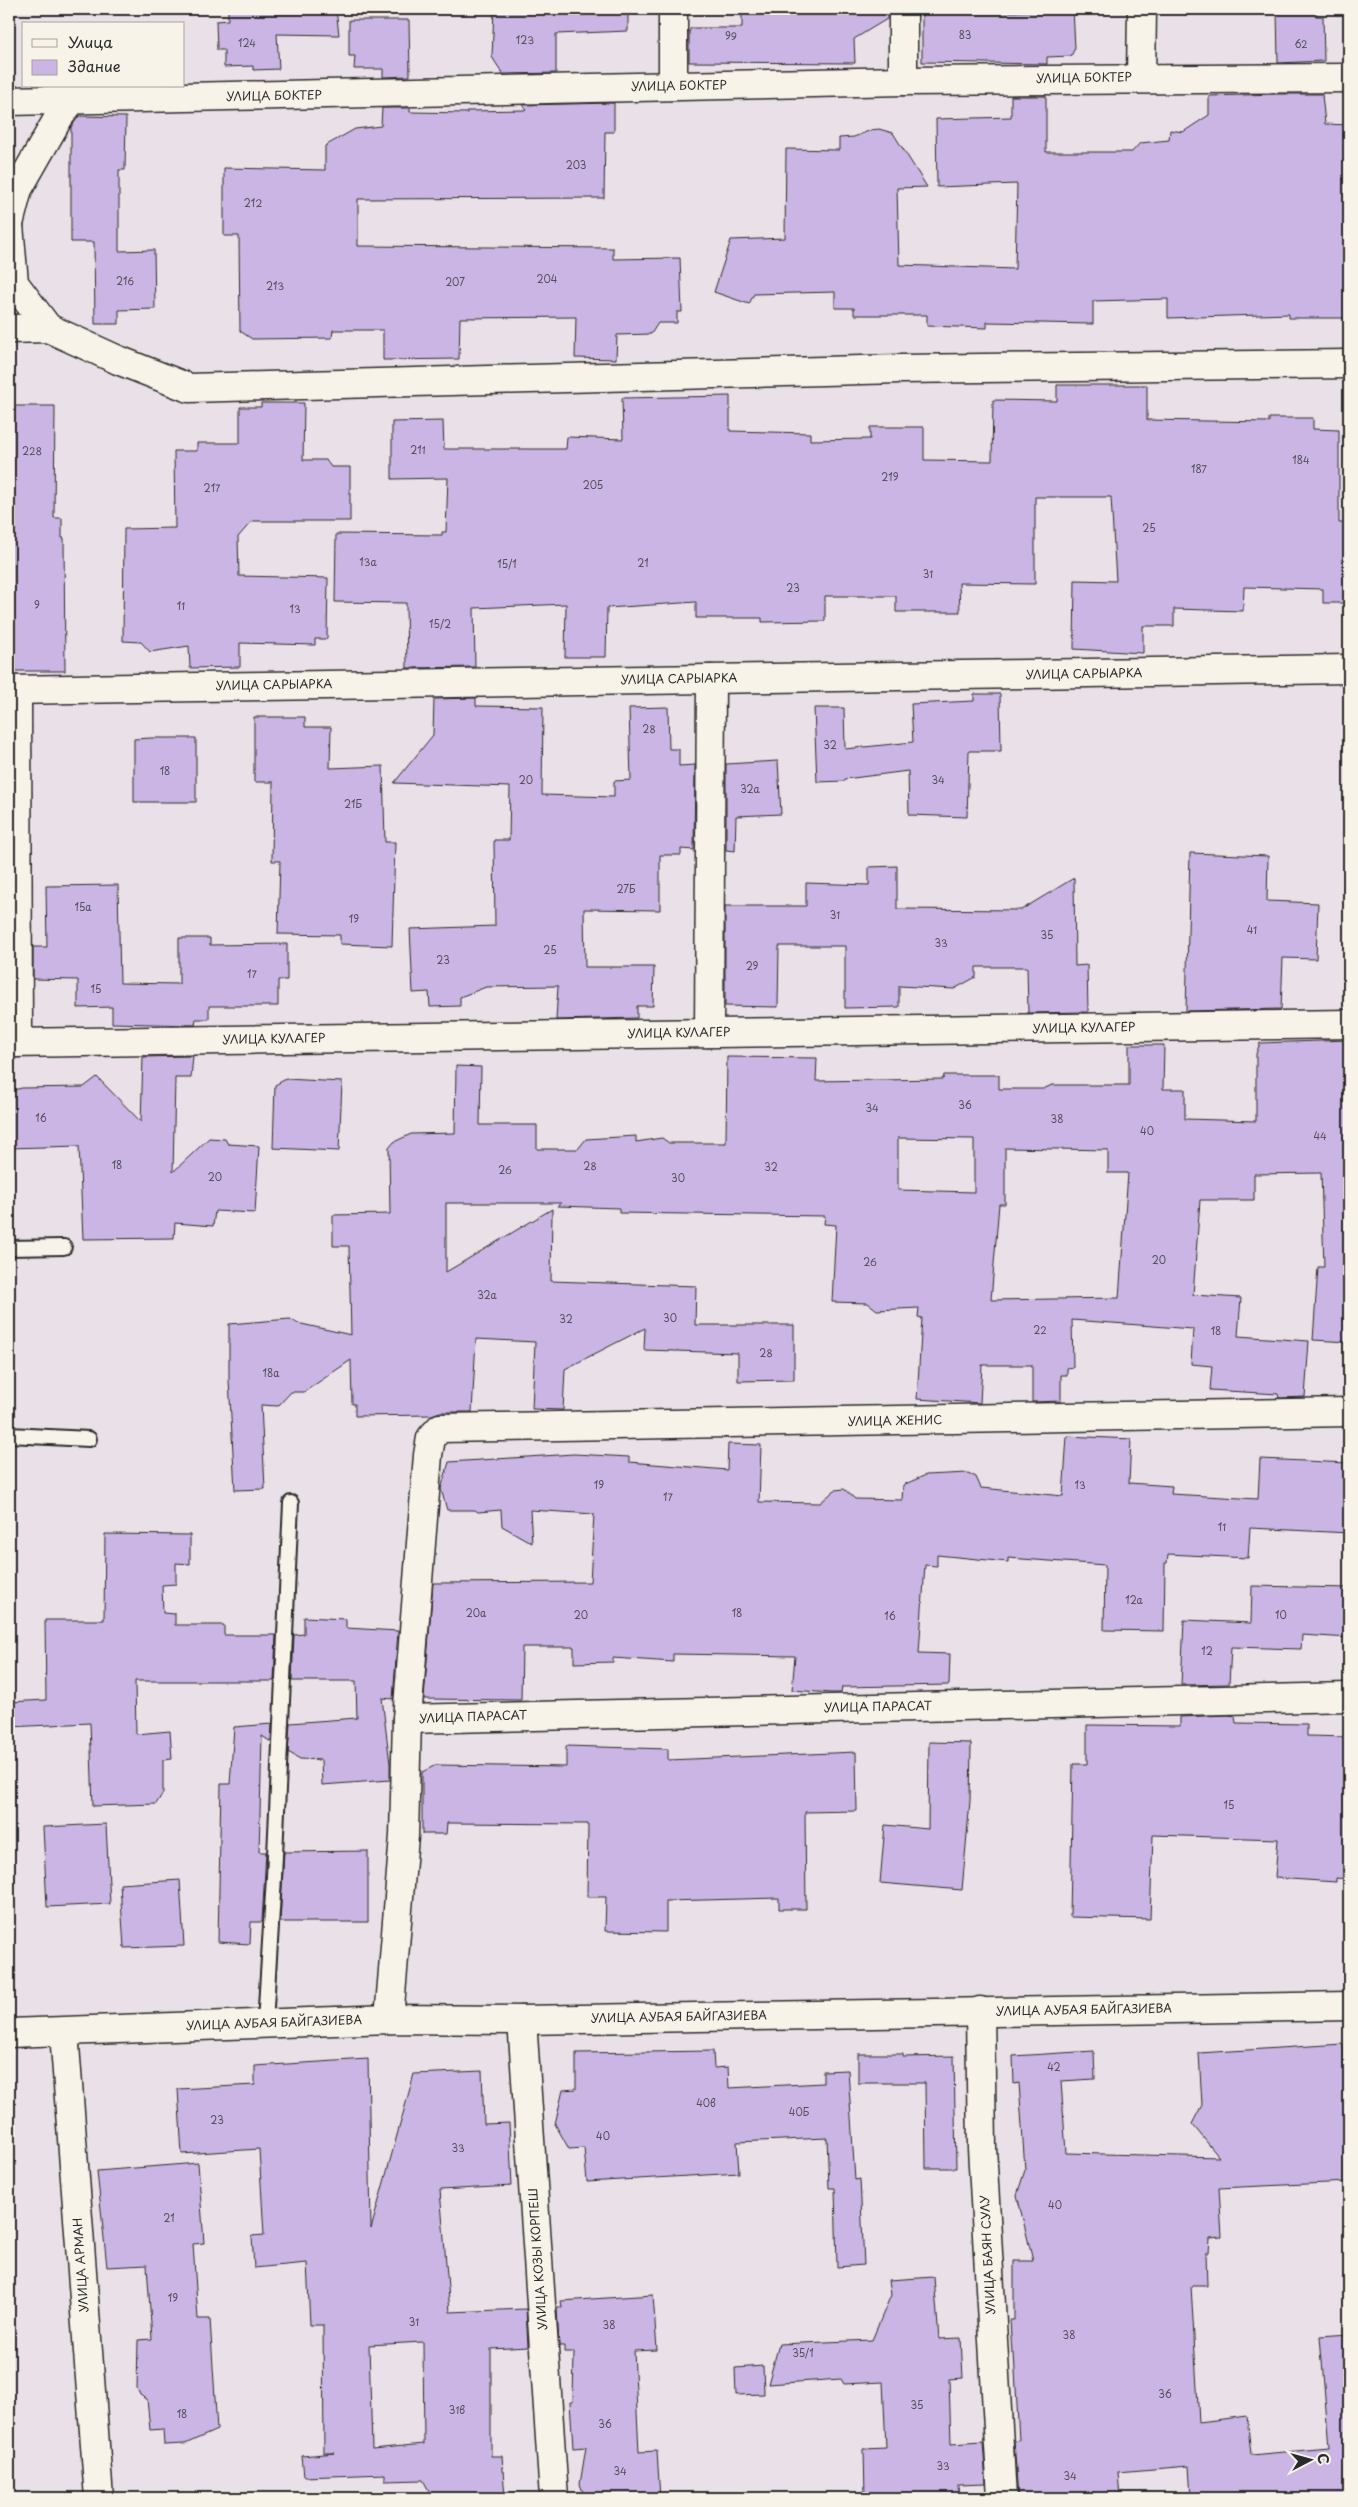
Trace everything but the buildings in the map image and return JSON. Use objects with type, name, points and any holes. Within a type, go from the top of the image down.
[{"type":"street","points":[[673,9],[673,86]]},
{"type":"street","points":[[903,9],[903,80]]},
{"type":"street","points":[[1141,78],[1142,9]]},
{"type":"street","name":"УЛИЦА БОКТЕР","points":[[9,101],[903,80],[1349,78]]},
{"type":"street","points":[[48,328],[14,283],[9,225],[18,189],[59,118],[72,101]]},
{"type":"street","points":[[9,329],[48,328],[118,360],[189,388],[900,369],[1349,364]]},
{"type":"street","name":"УЛИЦА САРЫАРКА","points":[[13,690],[1349,669]]},
{"type":"street","points":[[709,1033],[711,679]]},
{"type":"street","points":[[13,690],[14,1043]]},
{"type":"street","name":"УЛИЦА КУЛАГЕР","points":[[14,1043],[1349,1024]]},
{"type":"street","name":"УЛИЦА ЖЕНИС","points":[[407,1719],[428,1454],[431,1438],[440,1428],[1349,1412]]},
{"type":"street","name":"УЛИЦА ПАРАСАТ","points":[[407,1719],[1349,1697]]},
{"type":"street","points":[[389,2019],[404,1836],[407,1719]]},
{"type":"street","name":"УЛИЦА АУБАЯ БАЙГАЗИЕВА","points":[[9,2033],[389,2019],[522,2020],[1349,2006]]},
{"type":"street","name":"УЛИЦА БАЯН СУЛУ","points":[[980,2011],[982,2148],[1002,2498]]},
{"type":"street","name":"УЛИЦА КОЗЫ КОРПЕШ","points":[[522,2020],[554,2498]]},
{"type":"street","name":"УЛИЦА АРМАН","points":[[64,2032],[99,2498]]},
{"type":"lane","points":[[9,1248],[64,1247]]},
{"type":"lane","points":[[9,1436],[89,1439]]},
{"type":"lane","points":[[265,2023],[274,1877],[291,1503]]}]
